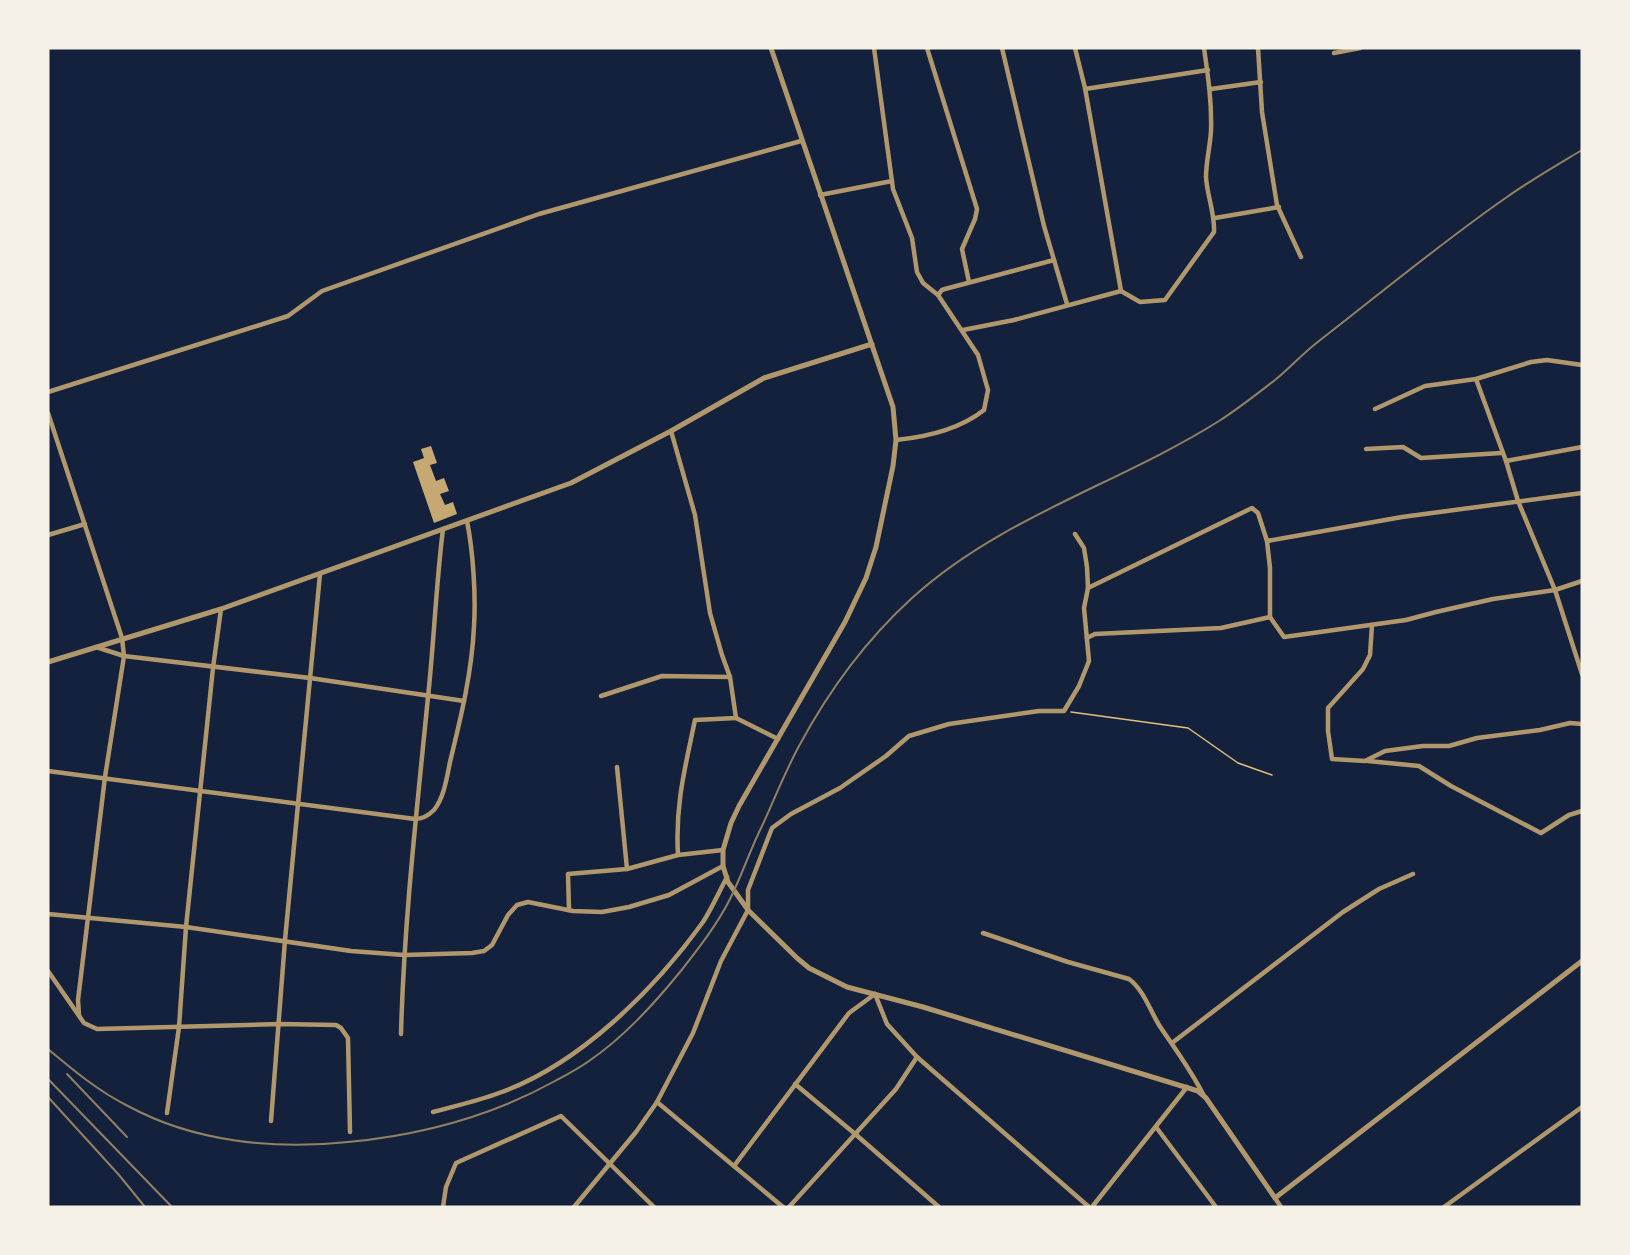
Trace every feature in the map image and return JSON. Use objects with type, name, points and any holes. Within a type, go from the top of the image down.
[{"type":"street","points":[[771,48],[893,407],[896,440],[877,543],[866,578],[845,622],[731,823],[723,850],[723,866],[727,880],[748,910],[797,958],[809,968],[847,987],[1187,1087],[1198,1091],[1206,1098]]},
{"type":"street","points":[[874,48],[892,181],[912,238],[917,272],[923,283],[938,295],[947,311],[963,330],[978,355],[988,390],[984,410],[975,417],[931,435],[896,440]]},
{"type":"street","points":[[927,48],[977,209],[962,249],[969,282]]},
{"type":"street","points":[[1002,48],[1044,226],[1067,304]]},
{"type":"street","points":[[1075,48],[1085,89],[1122,291]]},
{"type":"street","points":[[963,330],[1014,320],[1122,291],[1140,302],[1165,300],[1214,232],[1215,218],[1206,177],[1211,89],[1204,48]]},
{"type":"street","points":[[1258,48],[1262,112],[1279,207],[1301,257]]},
{"type":"street","points":[[1334,53],[1360,48]]},
{"type":"street","points":[[1085,89],[1208,70]]},
{"type":"street","points":[[1211,89],[1261,82]]},
{"type":"street","points":[[48,393],[288,316],[322,291],[539,214],[801,141]]},
{"type":"street","points":[[820,195],[892,181]]},
{"type":"street","points":[[1215,218],[1279,207]]},
{"type":"street","points":[[938,295],[942,290],[1054,260]]},
{"type":"street","points":[[48,662],[221,609],[571,483],[671,431],[764,378],[872,344]]},
{"type":"street","points":[[1375,409],[1425,386],[1476,379],[1531,362],[1547,360],[1582,365]]},
{"type":"street","points":[[1476,379],[1518,501],[1555,590],[1582,674]]},
{"type":"street","points":[[48,413],[122,638],[124,656],[105,777],[78,1000],[79,1015]]},
{"type":"street","points":[[671,431],[694,516],[710,613],[730,677],[736,718]]},
{"type":"street","points":[[1366,449],[1402,447],[1421,458],[1501,453]]},
{"type":"street","points":[[1506,461],[1582,447]]},
{"type":"street","points":[[1267,541],[1402,517],[1582,493]]},
{"type":"street","points":[[1088,588],[1252,508],[1258,513],[1267,541],[1270,568],[1270,617],[1284,637],[1406,621],[1493,599],[1555,590],[1582,581]]},
{"type":"street","points":[[48,771],[415,819],[424,818],[435,808],[445,785],[464,700],[474,625],[470,537],[467,521]]},
{"type":"street","points":[[48,535],[85,524]]},
{"type":"street","points":[[401,1034],[404,955],[415,819],[429,695],[443,529]]},
{"type":"street","points":[[574,1207],[657,1102],[693,1033],[721,961],[748,910],[748,890],[772,828],[791,814],[840,788],[886,756],[909,736],[949,724],[1039,711],[1064,711],[1079,686],[1089,661],[1084,608],[1088,588],[1084,548],[1075,534]]},
{"type":"street","points":[[271,1121],[285,940],[320,574]]},
{"type":"street","points":[[167,1113],[221,609]]},
{"type":"street","points":[[1087,638],[1095,634],[1221,628],[1270,617]]},
{"type":"street","points":[[1372,625],[1370,655],[1363,669],[1328,708],[1332,759],[1419,766],[1451,786],[1541,833],[1569,815],[1582,811]]},
{"type":"street","points":[[96,647],[124,656],[310,678],[464,700]]},
{"type":"street","points":[[601,696],[662,676],[730,677]]},
{"type":"street","points":[[678,855],[676,824],[680,792],[695,720],[736,718],[778,739]]},
{"type":"street","points":[[1365,761],[1385,751],[1423,746],[1449,746],[1477,738],[1540,730],[1570,723],[1582,724]]},
{"type":"street","points":[[617,767],[627,869]]},
{"type":"street","points":[[569,910],[568,874],[627,869],[678,855],[723,850]]},
{"type":"street","points":[[48,914],[186,927],[351,951],[404,955],[472,953],[484,951],[492,945],[508,915],[517,905],[528,902],[569,910],[602,912],[629,907],[669,895],[723,866]]},
{"type":"street","points":[[1172,1043],[1343,912],[1379,889],[1413,874]]},
{"type":"street","points":[[433,1112],[500,1093],[544,1072],[586,1046],[625,1011],[671,962],[704,920],[727,880]]},
{"type":"street","points":[[983,933],[1068,962],[1129,979],[1137,984],[1206,1098],[1281,1207]]},
{"type":"street","points":[[1275,1198],[1582,961]]},
{"type":"street","points":[[48,971],[84,1023],[97,1029],[336,1024],[348,1038],[350,1132]]},
{"type":"street","points":[[875,994],[887,1024],[917,1057],[1091,1207],[1187,1087]]},
{"type":"street","points":[[734,1166],[849,1013],[875,994]]},
{"type":"street","points":[[789,1207],[896,1089],[917,1057]]},
{"type":"street","points":[[795,1084],[939,1207]]},
{"type":"street","points":[[657,1102],[783,1207]]},
{"type":"street","points":[[1444,1207],[1582,1107]]},
{"type":"street","points":[[443,1207],[447,1187],[456,1163],[561,1116],[654,1207]]},
{"type":"street","points":[[1156,1127],[1216,1207]]},
{"type":"path","points":[[1064,711],[1188,728],[1238,763],[1272,775]]},
{"type":"building","points":[[431,446],[437,463],[430,465],[436,481],[444,478],[449,491],[440,494],[445,505],[453,502],[457,514],[434,523],[413,462],[424,458],[421,449]]},
{"type":"railway","points":[[48,1049],[106,1094],[153,1118],[207,1135],[264,1144],[348,1142],[428,1129],[506,1105],[576,1069],[602,1052],[638,1020],[707,937],[730,899],[784,776],[810,726],[849,667],[879,631],[912,598],[983,545],[1181,443],[1226,416],[1275,380],[1313,346],[1459,232],[1516,191],[1582,150]]},
{"type":"railway","points":[[67,1074],[127,1137]]},
{"type":"railway","points":[[48,1079],[172,1207]]},
{"type":"railway","points":[[48,1097],[145,1207]]}]
